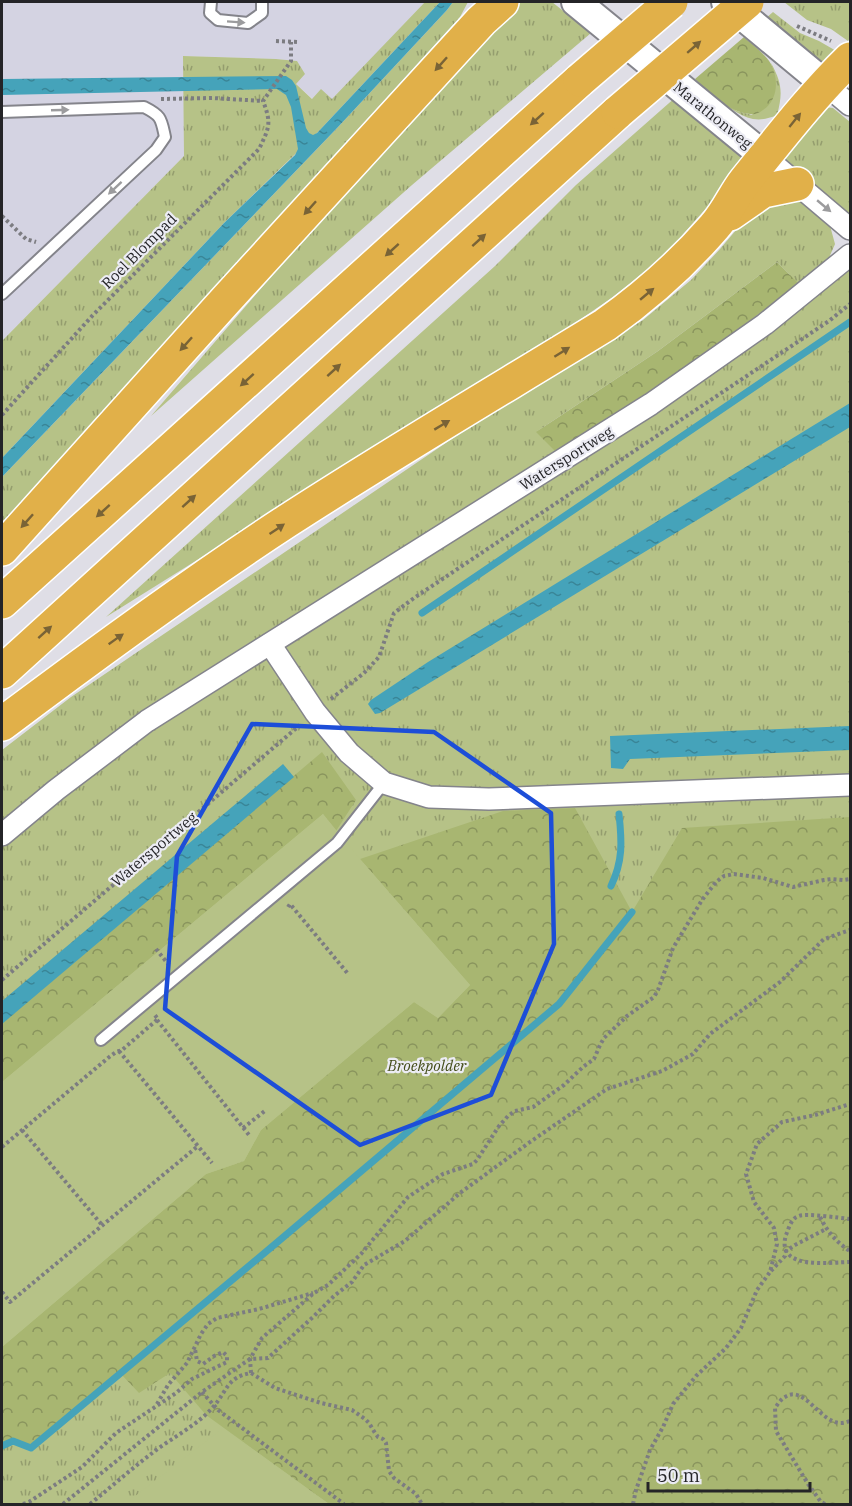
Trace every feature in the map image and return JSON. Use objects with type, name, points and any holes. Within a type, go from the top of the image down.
[{"type":"highway","points":[[2,602],[580,80],[671,2]]},
{"type":"highway","points":[[2,672],[618,112],[747,2]]},
{"type":"highway","points":[[2,549],[492,8]]},
{"type":"highway","points":[[2,724],[136,625],[287,522],[605,325],[635,304],[685,259],[717,224],[743,183],[825,84],[842,51]]},
{"type":"highway","points":[[717,224],[763,191],[797,184]]},
{"type":"main road","name":"Marathonweg","points":[[576,2],[765,157]]},
{"type":"main road","points":[[726,2],[825,84]]},
{"type":"street","points":[[825,84],[850,105]]},
{"type":"street","name":"Marathonweg","points":[[765,157],[850,229]]},
{"type":"street","name":"Watersportweg","points":[[2,835],[56,790],[147,721],[651,404],[765,324],[850,255]]},
{"type":"street","points":[[270,644],[315,712],[349,753],[384,783],[429,797],[489,799],[850,785]]},
{"type":"lane","points":[[211,2],[210,13],[218,21],[248,22],[262,13],[262,2]]},
{"type":"lane","points":[[2,112],[144,107],[155,113],[162,121],[165,137],[156,150],[2,294]]},
{"type":"lane","points":[[101,1040],[337,843],[384,783]]},
{"type":"path","points":[[791,21],[799,28],[842,51]]},
{"type":"path","points":[[276,41],[298,42]]},
{"type":"path","name":"Roel Blompad","points":[[2,415],[93,315],[259,149],[269,129],[268,114],[263,101],[291,61],[291,42]]},
{"type":"path","points":[[2,216],[26,239],[52,247]]},
{"type":"path","name":"Watersportweg","points":[[325,705],[364,673],[379,657],[394,613],[829,321],[850,304]]},
{"type":"path","name":"Watersportweg","points":[[2,980],[307,719]]},
{"type":"path","points":[[63,1504],[202,1392],[250,1359],[262,1338],[314,1293],[328,1285],[361,1254],[408,1197],[443,1174],[473,1164],[508,1116],[540,1103],[591,1062],[597,1055],[604,1038],[627,1016],[654,997],[673,948],[702,900],[716,882],[724,876],[734,874],[773,880],[792,887],[824,880],[850,879]]},
{"type":"path","points":[[287,907],[290,904],[349,975]]},
{"type":"path","points":[[250,1359],[268,1358],[352,1282],[364,1265],[405,1241],[460,1193],[530,1142],[607,1089],[662,1071],[693,1054],[710,1034],[780,982],[824,939],[850,930]]},
{"type":"path","points":[[164,1009],[156,1018],[249,1135]]},
{"type":"path","points":[[119,1051],[213,1163]]},
{"type":"path","points":[[2,1147],[108,1058]]},
{"type":"path","points":[[770,1272],[777,1244],[774,1228],[754,1202],[746,1174],[757,1144],[782,1122],[850,1104]]},
{"type":"path","points":[[243,1128],[266,1110]]},
{"type":"path","points":[[22,1130],[102,1225]]},
{"type":"path","points":[[2,1292],[10,1302],[198,1146]]},
{"type":"path","points":[[850,1219],[802,1215],[794,1218],[784,1243],[789,1256],[799,1261],[850,1262]]},
{"type":"path","points":[[820,1217],[835,1240],[850,1251]]},
{"type":"path","points":[[633,1504],[650,1450],[673,1404],[741,1329],[757,1290],[785,1256],[786,1251],[826,1229]]},
{"type":"path","points":[[157,1405],[168,1384],[187,1363],[208,1324],[217,1318],[314,1293]]},
{"type":"path","points":[[23,1504],[82,1467],[116,1433],[176,1393],[192,1379],[227,1362],[227,1356],[223,1352],[202,1364],[197,1361],[195,1349]]},
{"type":"path","points":[[250,1359],[250,1373]]},
{"type":"path","points":[[90,1504],[152,1454],[189,1428],[215,1405],[234,1379],[250,1373],[275,1388],[321,1403],[342,1406],[365,1419],[378,1437],[386,1443],[390,1471],[394,1478],[416,1494],[422,1504]]},
{"type":"path","points":[[202,1392],[218,1410],[344,1504]]},
{"type":"path","points":[[825,1504],[808,1484],[776,1431],[775,1407],[785,1397],[799,1395],[811,1402],[828,1420],[841,1423],[850,1421]]},
{"type":"highlighted area","points":[[252,724],[434,732],[551,813],[554,944],[491,1095],[360,1145],[165,1009],[177,856]]},
{"type":"shaded area","points":[[2,2],[425,2],[332,100],[313,99],[296,84],[297,61],[184,56],[184,156],[2,341]]},
{"type":"green space","points":[[425,2],[440,2],[317,133],[224,223],[2,458],[2,341],[184,156],[183,56],[297,61],[305,74],[296,84],[312,99],[321,89],[332,99]]},
{"type":"green space","points":[[453,2],[468,2],[460,17],[278,218],[176,338],[2,529],[2,477],[339,126]]},
{"type":"green space","points":[[519,2],[552,2],[591,33],[412,185],[151,416],[396,132]]},
{"type":"green space","points":[[784,2],[850,2],[850,38],[848,41],[831,29],[807,20]]},
{"type":"green space","points":[[773,12],[800,33],[838,52],[827,64],[820,65],[765,19]]},
{"type":"green space","points":[[744,37],[769,61],[774,70],[776,83],[772,101],[763,110],[754,114],[742,113],[727,106],[695,79]]},
{"type":"green space","points":[[771,63],[780,88],[777,115],[751,119],[737,113],[715,98],[737,111],[752,115],[775,78]]},
{"type":"green space","points":[[677,96],[749,156],[663,257],[613,297],[559,334],[106,617],[495,266],[576,185]]},
{"type":"green space","points":[[824,107],[833,108],[850,122],[850,216],[782,159]]},
{"type":"green space","name":"Broekpolder","points":[[804,199],[829,222],[835,244],[828,260],[824,263],[850,267],[850,1504],[2,1504],[2,750],[71,697],[462,432],[643,320],[691,280],[753,210]],"holes":[[[777,262],[790,275],[536,432],[658,351]]]},
{"type":"green space","points":[[777,262],[798,283],[670,383],[558,454],[536,432],[658,351]]},
{"type":"green space","points":[[322,752],[356,800],[336,831],[323,814],[2,1082],[2,1023]]},
{"type":"green space","points":[[575,808],[632,912],[682,828],[850,817],[850,1504],[329,1504],[206,1415],[170,1373],[139,1393],[120,1373],[31,1448],[13,1441],[2,1446],[2,1347],[206,1174],[244,1161],[261,1130],[414,1002],[438,1018],[470,985],[360,859],[503,811]]},
{"type":"green space","points":[[323,814],[470,985],[438,1018],[414,1002],[261,1130],[244,1161],[206,1174],[2,1347],[2,1082]]},
{"type":"green space","points":[[223,1428],[329,1504],[125,1504]]},
{"type":"water","points":[[440,2],[453,2],[339,126],[2,477],[2,458],[224,223],[295,155],[298,149],[291,107],[286,95],[277,89],[2,95],[2,79],[286,76],[296,86],[306,128],[313,135]]},
{"type":"water","points":[[850,403],[850,427],[380,713],[375,714],[368,704],[428,662]]},
{"type":"water","points":[[850,726],[850,750],[630,759],[623,769],[611,768],[610,736]]},
{"type":"water","points":[[283,764],[294,777],[2,1024],[2,1001]]},
{"type":"waterway","points":[[422,613],[850,322]]},
{"type":"waterway","points":[[611,886],[621,851],[619,814]]},
{"type":"waterway","points":[[2,1446],[13,1441],[31,1448],[559,1004],[632,912]]}]
